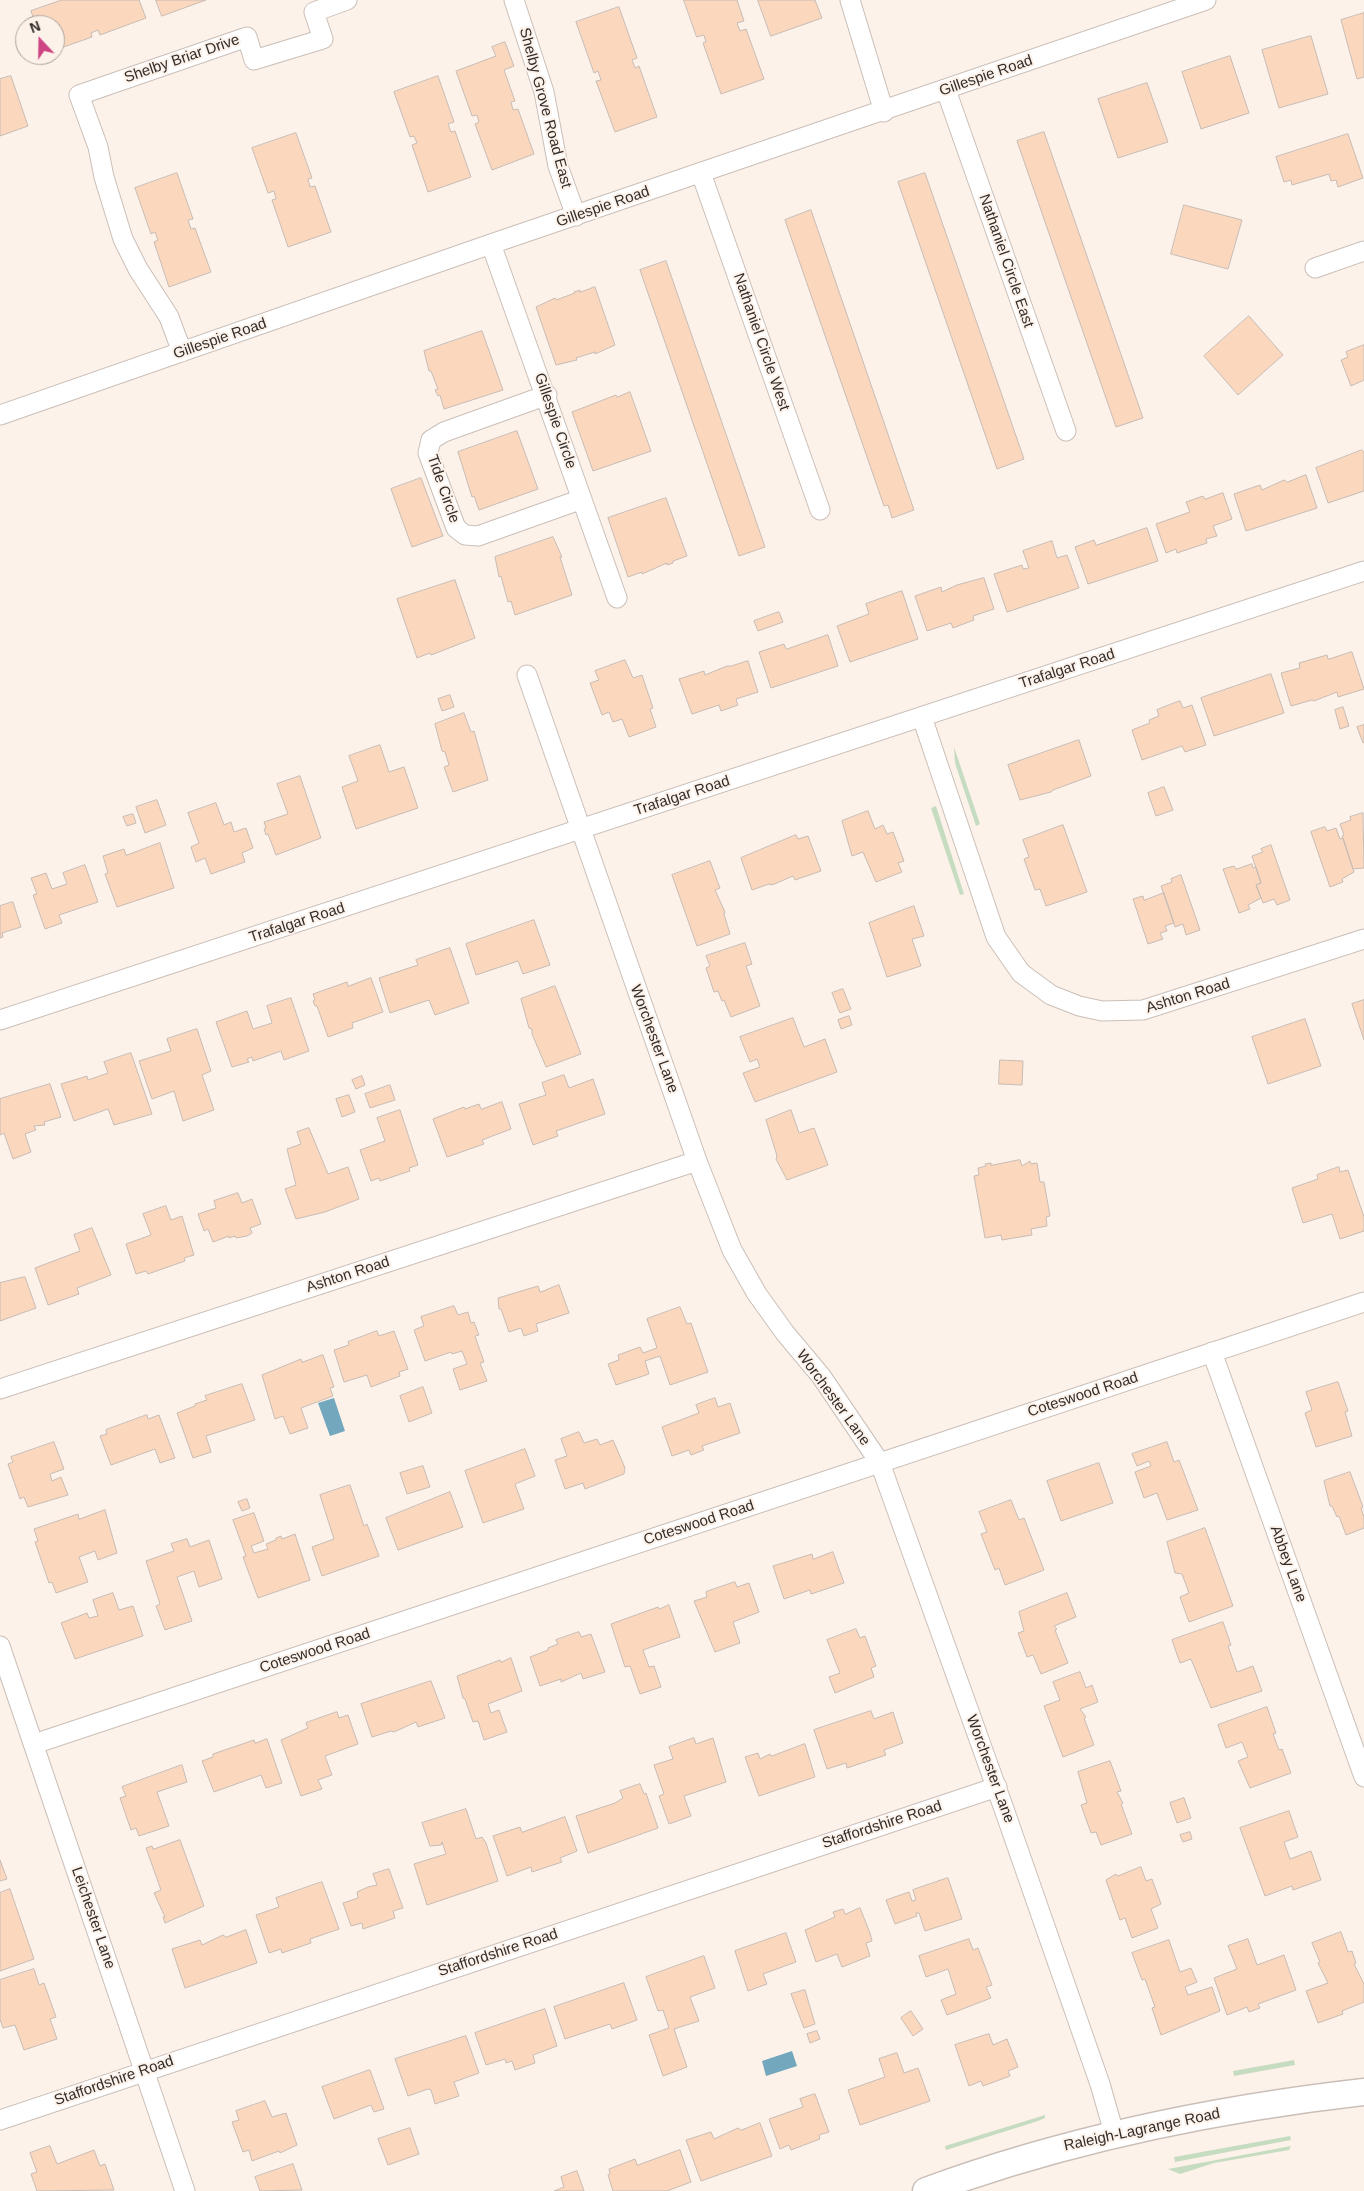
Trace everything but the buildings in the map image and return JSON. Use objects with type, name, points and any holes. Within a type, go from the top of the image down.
[{"type":"main road","name":"Raleigh-Lagrange Road","points":[[926,2191],[1038,2154],[1114,2133],[1230,2110],[1364,2092]]},
{"type":"street","name":"Shelby Briar Drive","points":[[182,352],[169,317],[138,270],[123,239],[106,184],[98,148],[79,95],[246,36],[254,60],[323,39],[314,12],[347,0]]},
{"type":"street","name":"Shelby Grove Road East","points":[[514,0],[544,92],[558,166],[576,216]]},
{"type":"street","points":[[850,0],[884,112]]},
{"type":"street","name":"Gillespie Road","points":[[0,416],[491,244],[884,112],[1206,0]]},
{"type":"street","name":"Nathaniel Circle East","points":[[946,90],[1066,431]]},
{"type":"street","name":"Nathaniel Circle West","points":[[701,173],[820,510]]},
{"type":"street","name":"Gillespie Circle","points":[[491,244],[617,598]]},
{"type":"street","points":[[1315,268],[1364,251]]},
{"type":"street","name":"Tide Circle","points":[[546,395],[444,432],[431,440],[428,453],[456,528],[465,535],[478,536],[582,499]]},
{"type":"street","name":"Trafalgar Road","points":[[0,1020],[1364,571]]},
{"type":"street","name":"Worchester Lane","points":[[527,675],[697,1161],[732,1250],[757,1294],[785,1334],[821,1376],[880,1463],[997,1787],[1100,2084],[1114,2133]]},
{"type":"street","name":"Ashton Road","points":[[922,717],[996,937],[1021,973],[1051,995],[1078,1006],[1102,1011],[1143,1010],[1364,938]]},
{"type":"street","name":"Ashton Road","points":[[0,1389],[697,1161]]},
{"type":"street","name":"Coteswood Road","points":[[34,1744],[1364,1302]]},
{"type":"street","name":"Abbey Lane","points":[[1212,1352],[1364,1777]]},
{"type":"street","name":"Leichester Lane","points":[[0,1646],[185,2191]]},
{"type":"street","name":"Staffordshire Road","points":[[0,2120],[997,1787]]},
{"type":"green space","points":[[954,747],[980,824],[976,826],[955,763]]},
{"type":"green space","points":[[936,806],[964,894],[960,895],[931,808]]},
{"type":"green space","points":[[1294,2060],[1295,2065],[1234,2076],[1233,2071]]},
{"type":"green space","points":[[1045,2115],[1045,2118],[1038,2121],[946,2150],[945,2146]]},
{"type":"green space","points":[[1290,2136],[1291,2140],[1175,2162],[1174,2157]]},
{"type":"green space","points":[[1291,2146],[1289,2150],[1214,2163],[1180,2174],[1168,2169]]},
{"type":"water","points":[[334,1398],[345,1431],[330,1436],[318,1403]]},
{"type":"water","points":[[792,2051],[797,2066],[766,2076],[762,2061]]}]
